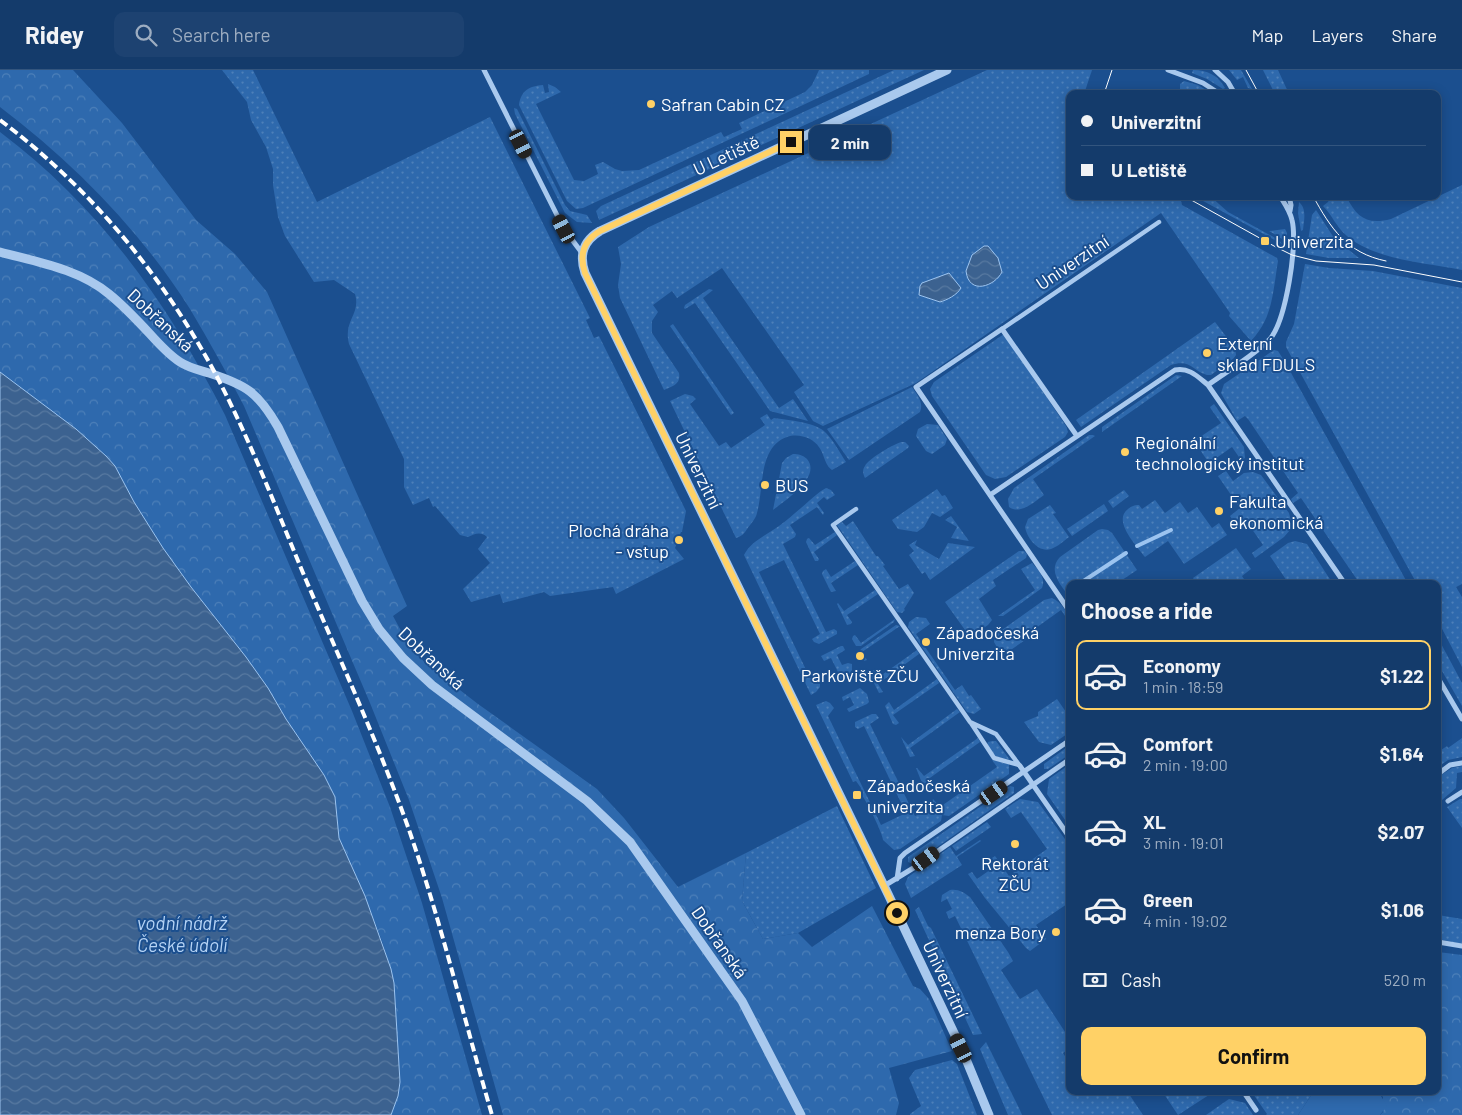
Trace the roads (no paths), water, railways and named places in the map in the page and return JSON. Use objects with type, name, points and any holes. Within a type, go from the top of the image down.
[{"type":"street","name":"Univerzitní","points":[[484,70],[564,229],[582,253],[585,273],[884,886],[963,1052],[989,1115]]},
{"type":"street","name":"U Letiště","points":[[582,253],[588,240],[600,231],[947,70]]},
{"type":"street","points":[[1168,70],[1203,83],[1214,90]]},
{"type":"street","points":[[1215,70],[1228,82],[1233,90]]},
{"type":"street","points":[[1208,385],[1271,338],[1280,320],[1294,245],[1294,228],[1290,212],[1282,200]]},
{"type":"street","points":[[1290,200],[1290,212]]},
{"type":"street","name":"Univerzitní","points":[[1066,606],[916,387],[1159,222]]},
{"type":"street","name":"Dobřanská","points":[[0,252],[58,267],[84,278],[108,292],[181,363],[240,384],[258,397],[278,427],[362,601],[379,629],[402,658],[432,684],[587,801],[630,842],[742,1001],[801,1115]]},
{"type":"street","points":[[1002,329],[1076,436]]},
{"type":"street","points":[[990,495],[1175,370],[1189,370],[1208,385],[1342,580]]},
{"type":"street","points":[[856,509],[833,525],[994,758],[1020,766]]},
{"type":"street","points":[[1441,683],[1462,719]]},
{"type":"street","points":[[970,722],[996,734],[1066,832]]},
{"type":"street","points":[[897,879],[900,858],[905,853],[1066,743]]},
{"type":"street","points":[[884,886],[897,879],[1066,762]]},
{"type":"street","points":[[1441,772],[1450,765],[1462,763]]},
{"type":"street","points":[[1448,802],[1462,792]]},
{"type":"street","points":[[1441,942],[1462,946]]},
{"type":"street","points":[[1247,1095],[1256,1110]]},
{"type":"water","points":[[984,246],[988,246],[998,258],[1002,272],[994,281],[983,286],[977,286],[968,279],[966,271],[972,255]]},
{"type":"water","points":[[949,273],[961,288],[949,299],[940,302],[919,295],[922,283]]},
{"type":"water","name":"vodní nádrž České údolí","points":[[0,372],[76,429],[115,466],[134,502],[163,548],[268,688],[286,719],[324,775],[335,797],[339,838],[365,896],[391,969],[394,983],[400,1082],[398,1096],[391,1115],[0,1115]]},
{"type":"waterway","points":[[1137,546],[1171,530]]},
{"type":"waterway","points":[[1085,580],[1126,553]]},
{"type":"tram line","points":[[1105,90],[1112,70]]},
{"type":"tram line","points":[[1246,70],[1257,90]]},
{"type":"tram line","points":[[1191,200],[1292,255],[1316,261],[1374,265],[1462,282]]},
{"type":"tram line","points":[[1315,200],[1334,229],[1351,246],[1372,257],[1386,261]]},
{"type":"railway","points":[[0,120],[64,174],[121,235],[147,267],[194,336],[228,398],[263,475],[359,703],[408,827],[442,934],[492,1115]]},
{"type":"place","name":"Safran Cabin CZ","points":[[651,104]]},
{"type":"place","name":"Univerzita","points":[[1265,241]]},
{"type":"place","name":"Externí sklad FDULS","points":[[1207,353]]},
{"type":"place","name":"Regionální technologický institut","points":[[1125,452]]},
{"type":"place","name":"BUS","points":[[765,485]]},
{"type":"place","name":"Fakulta ekonomická","points":[[1219,511]]},
{"type":"place","name":"Plochá dráha - vstup","points":[[679,540]]},
{"type":"place","name":"Západočeská Univerzita","points":[[926,642]]},
{"type":"place","name":"Parkoviště ZČU","points":[[860,656]]},
{"type":"place","name":"Západočeská univerzita","points":[[857,795]]},
{"type":"place","name":"Rektorát ZČU","points":[[1015,844]]},
{"type":"place","name":"menza Bory","points":[[1056,932]]}]
